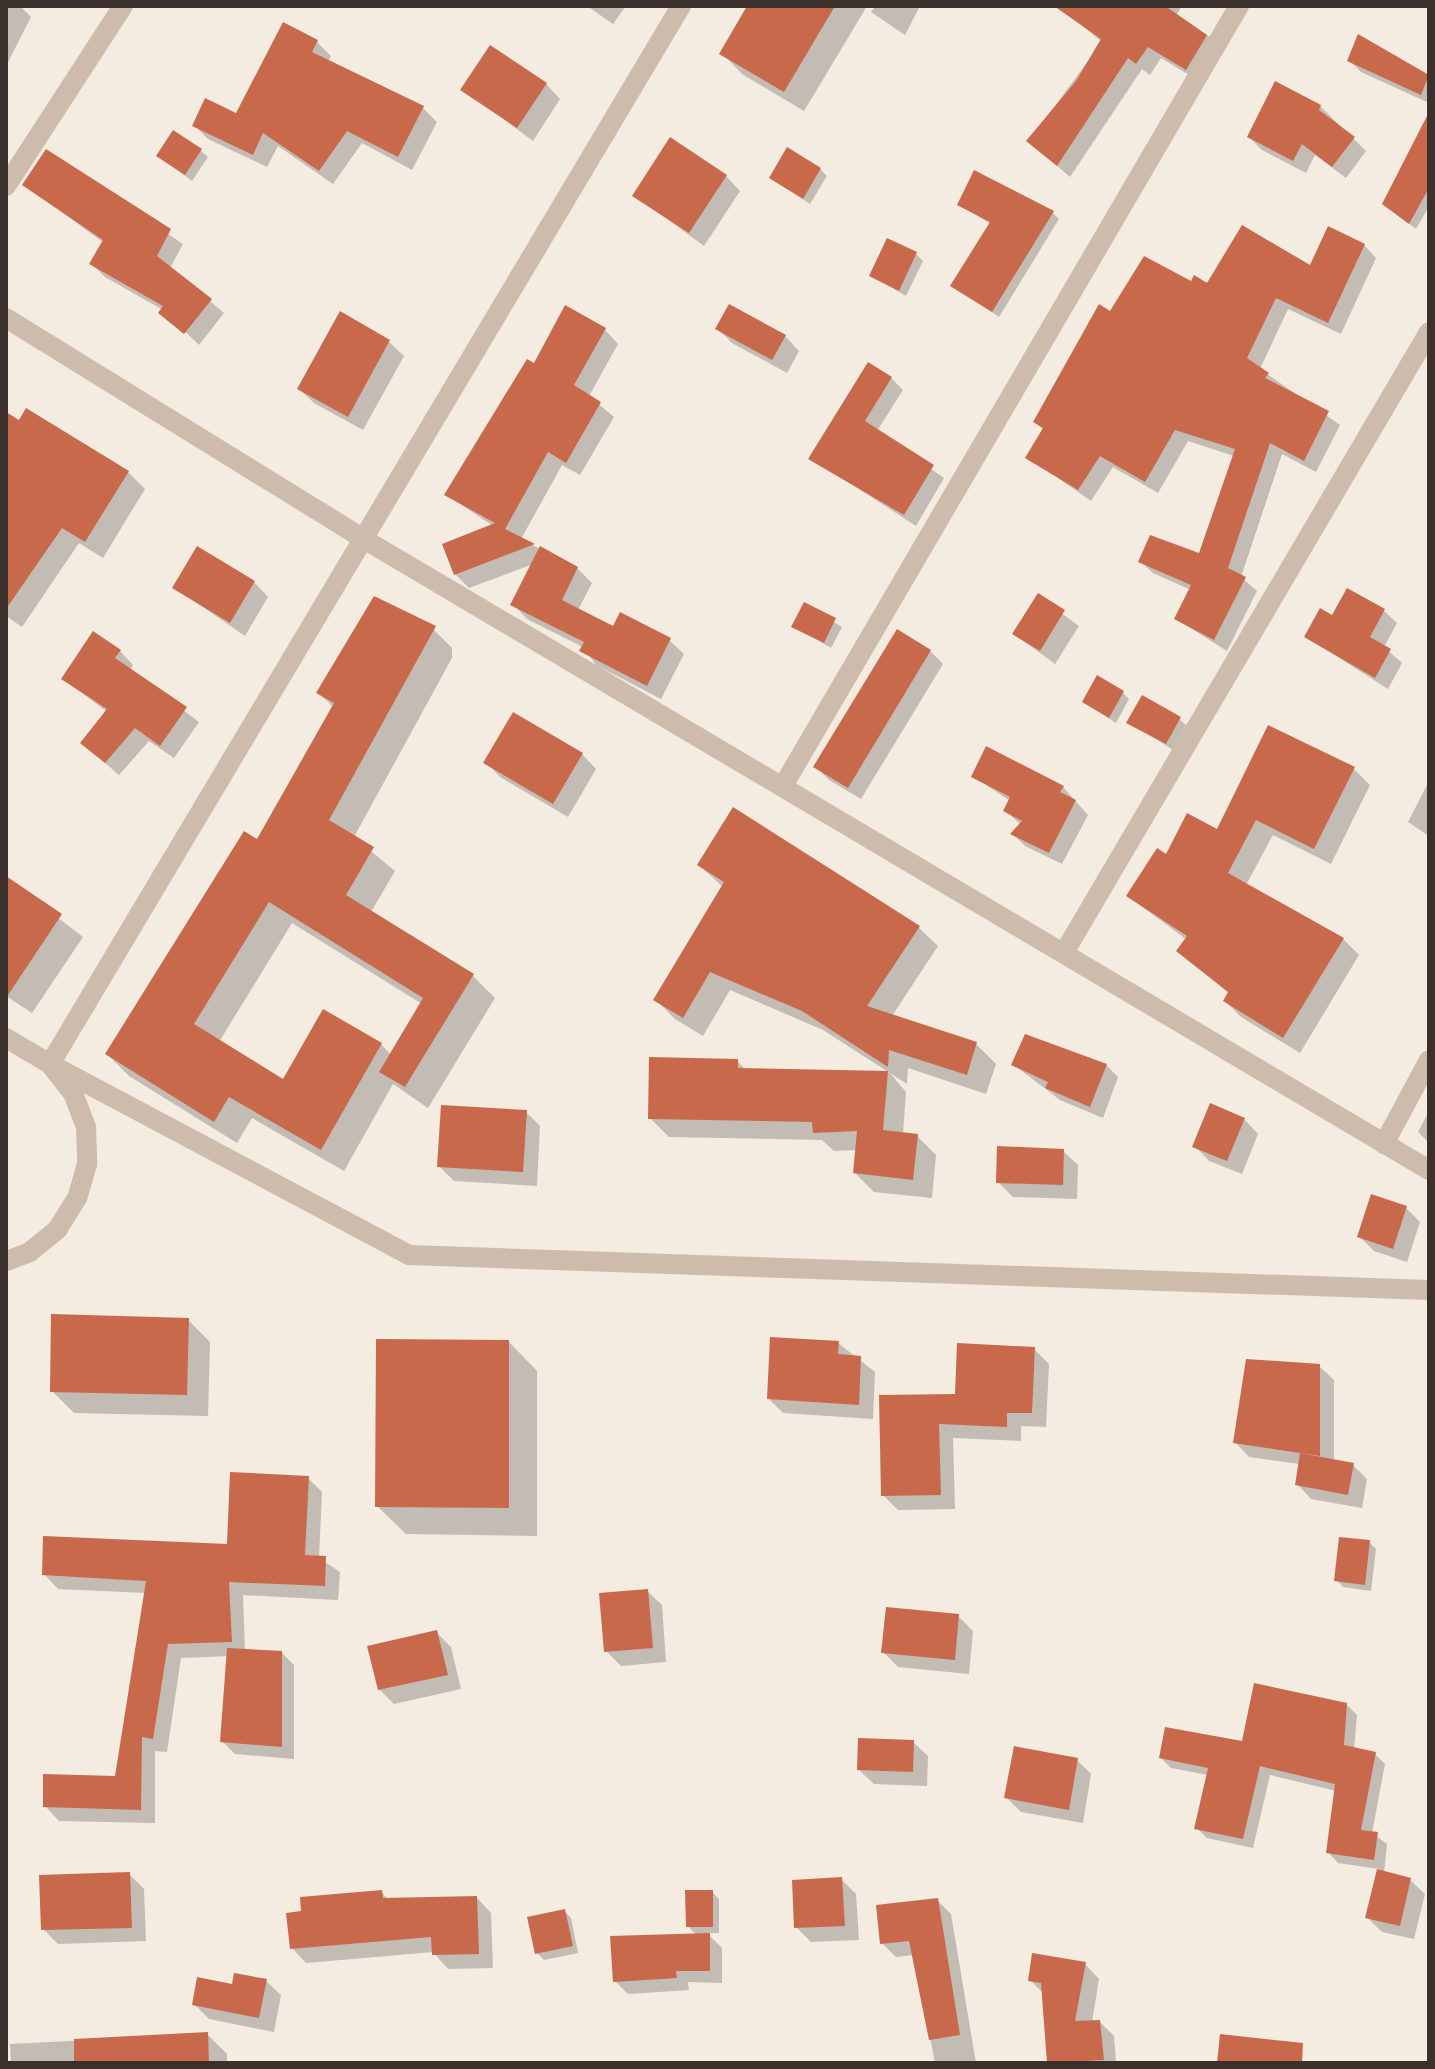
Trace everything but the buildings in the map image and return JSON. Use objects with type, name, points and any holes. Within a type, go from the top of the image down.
[{"type":"street","points":[[6,186],[123,6]]},
{"type":"street","points":[[50,1064],[681,6]]},
{"type":"street","points":[[783,786],[1239,6]]},
{"type":"street","points":[[6,318],[362,538],[1065,951],[1429,1170]]},
{"type":"street","points":[[1065,951],[1429,332]]},
{"type":"street","points":[[6,1038],[409,1255],[1429,1290]]},
{"type":"street","points":[[1384,1144],[1429,1060]]},
{"type":"street","points":[[6,1261],[30,1252],[58,1229],[77,1198],[87,1164],[86,1127],[73,1093],[50,1064]]}]
